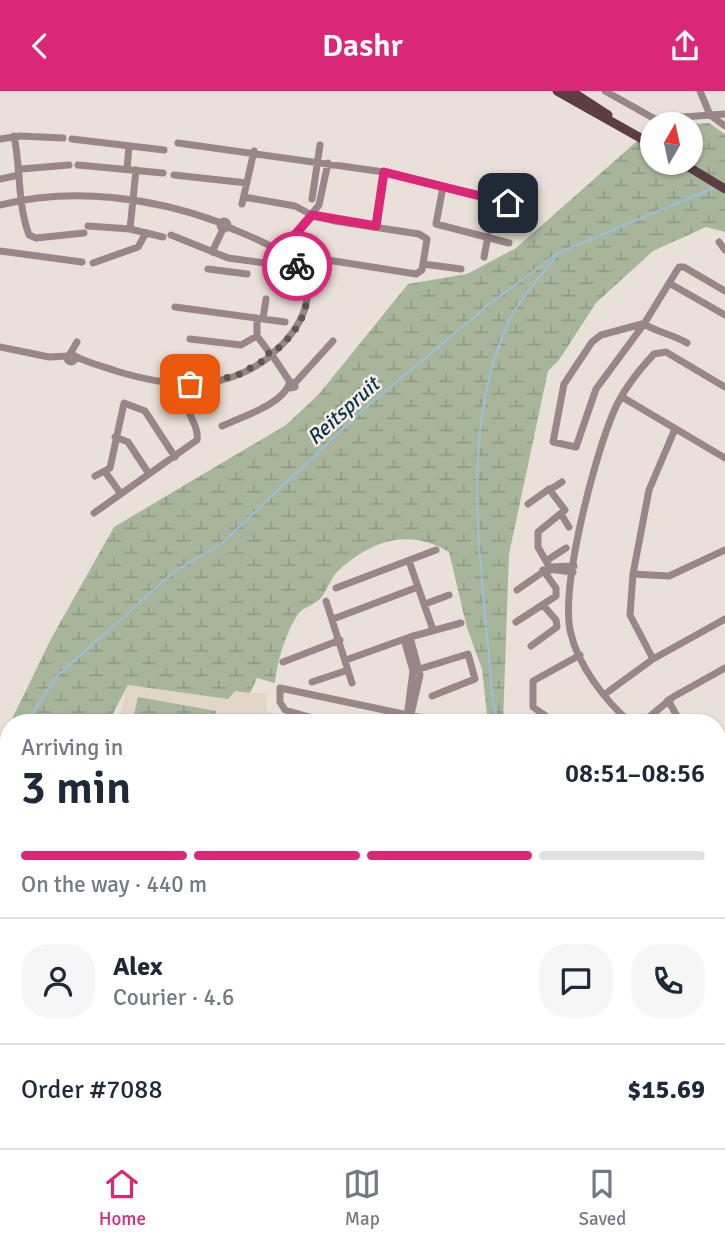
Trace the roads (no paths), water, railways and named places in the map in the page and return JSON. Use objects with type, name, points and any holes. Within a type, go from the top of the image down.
[{"type":"main road","points":[[557,91],[640,138]]},
{"type":"main road","points":[[571,91],[628,131]]},
{"type":"main road","points":[[702,175],[725,188]]},
{"type":"street","points":[[605,91],[655,119],[725,114]]},
{"type":"street","points":[[700,91],[710,115],[725,126]]},
{"type":"street","points":[[14,136],[20,172],[21,201],[29,234],[36,238],[86,229],[130,229],[167,236],[228,258],[280,265]]},
{"type":"street","points":[[0,139],[14,136],[63,138]]},
{"type":"street","points":[[72,139],[164,149]]},
{"type":"street","points":[[178,143],[254,151],[384,172],[486,196],[526,209]]},
{"type":"street","points":[[312,199],[320,145]]},
{"type":"street","points":[[127,169],[129,146]]},
{"type":"street","points":[[254,151],[243,200],[294,205],[312,215],[424,236],[427,244],[423,264],[419,272],[413,274],[314,258]]},
{"type":"street","points":[[280,252],[312,215],[320,201],[328,163]]},
{"type":"street","points":[[0,179],[20,172],[69,165]]},
{"type":"street","points":[[78,165],[163,173]]},
{"type":"street","points":[[130,229],[136,170]]},
{"type":"street","points":[[376,226],[384,172]]},
{"type":"street","points":[[174,175],[247,183]]},
{"type":"street","points":[[443,187],[436,224],[509,243]]},
{"type":"street","points":[[0,205],[76,196],[133,200],[224,226],[280,252],[293,261],[302,273],[307,308],[300,325],[271,355],[226,379],[181,385],[153,381],[84,361],[0,347]]},
{"type":"street","points":[[212,252],[224,226]]},
{"type":"street","points":[[93,263],[138,247],[146,233]]},
{"type":"street","points":[[484,257],[488,236]]},
{"type":"street","points":[[34,255],[36,238]]},
{"type":"street","points":[[719,242],[725,250]]},
{"type":"street","points":[[0,251],[82,263]]},
{"type":"street","points":[[226,271],[228,258]]},
{"type":"street","points":[[423,264],[461,269]]},
{"type":"street","points":[[687,343],[644,324],[601,335],[592,342],[563,385],[553,442],[576,447],[596,389],[644,324],[678,268],[683,266],[725,291]]},
{"type":"street","points":[[208,269],[247,274]]},
{"type":"street","points":[[669,283],[725,315]]},
{"type":"street","points":[[266,299],[257,336],[291,384]]},
{"type":"street","points":[[175,307],[285,322]]},
{"type":"street","points":[[190,339],[241,345],[257,336]]},
{"type":"street","points":[[222,426],[268,404],[333,341]]},
{"type":"street","points":[[69,360],[76,344]]},
{"type":"street","points":[[621,714],[580,655],[569,626],[570,569],[587,492],[612,417],[622,397],[653,355],[663,352],[725,387]]},
{"type":"street","points":[[94,513],[175,457],[198,437],[182,402],[181,385]]},
{"type":"street","points":[[622,397],[725,458]]},
{"type":"street","points":[[121,494],[106,473],[122,405],[129,403],[145,411],[175,457]]},
{"type":"street","points":[[653,659],[630,615],[633,574],[649,490],[675,429]]},
{"type":"street","points":[[115,437],[125,440],[149,474]]},
{"type":"street","points":[[95,476],[106,473]]},
{"type":"street","points":[[528,504],[562,482]]},
{"type":"street","points":[[516,622],[556,596],[557,590],[538,547],[538,532],[561,514],[564,507],[551,489]]},
{"type":"street","points":[[561,514],[569,527]]},
{"type":"street","points":[[517,590],[566,548]]},
{"type":"street","points":[[336,588],[436,550]]},
{"type":"street","points":[[633,574],[669,576],[725,550]]},
{"type":"street","points":[[409,561],[433,630]]},
{"type":"street","points":[[547,567],[570,569]]},
{"type":"street","points":[[333,619],[418,587]]},
{"type":"street","points":[[425,604],[449,595]]},
{"type":"street","points":[[326,601],[352,683]]},
{"type":"street","points":[[531,646],[557,627],[556,620],[543,605]]},
{"type":"street","points":[[606,694],[653,659],[725,619]]},
{"type":"street","points":[[346,660],[407,638],[461,623]]},
{"type":"street","points":[[407,638],[416,671],[410,714]]},
{"type":"street","points":[[283,661],[340,640]]},
{"type":"street","points":[[416,671],[462,654],[468,655],[475,679],[432,696]]},
{"type":"street","points":[[543,714],[533,707],[533,681],[580,655]]},
{"type":"street","points":[[651,714],[668,700],[725,668]]},
{"type":"street","points":[[312,682],[348,670]]},
{"type":"street","points":[[296,714],[285,711],[280,704],[280,688],[388,714]]},
{"type":"street","points":[[668,700],[676,714]]},
{"type":"waterway","name":"Reitspruit","points":[[32,714],[57,676],[175,571],[221,544],[364,409],[492,302],[558,253],[716,187]]},
{"type":"waterway","points":[[495,714],[477,508],[482,415],[491,370],[507,325],[523,298],[557,255]]}]
